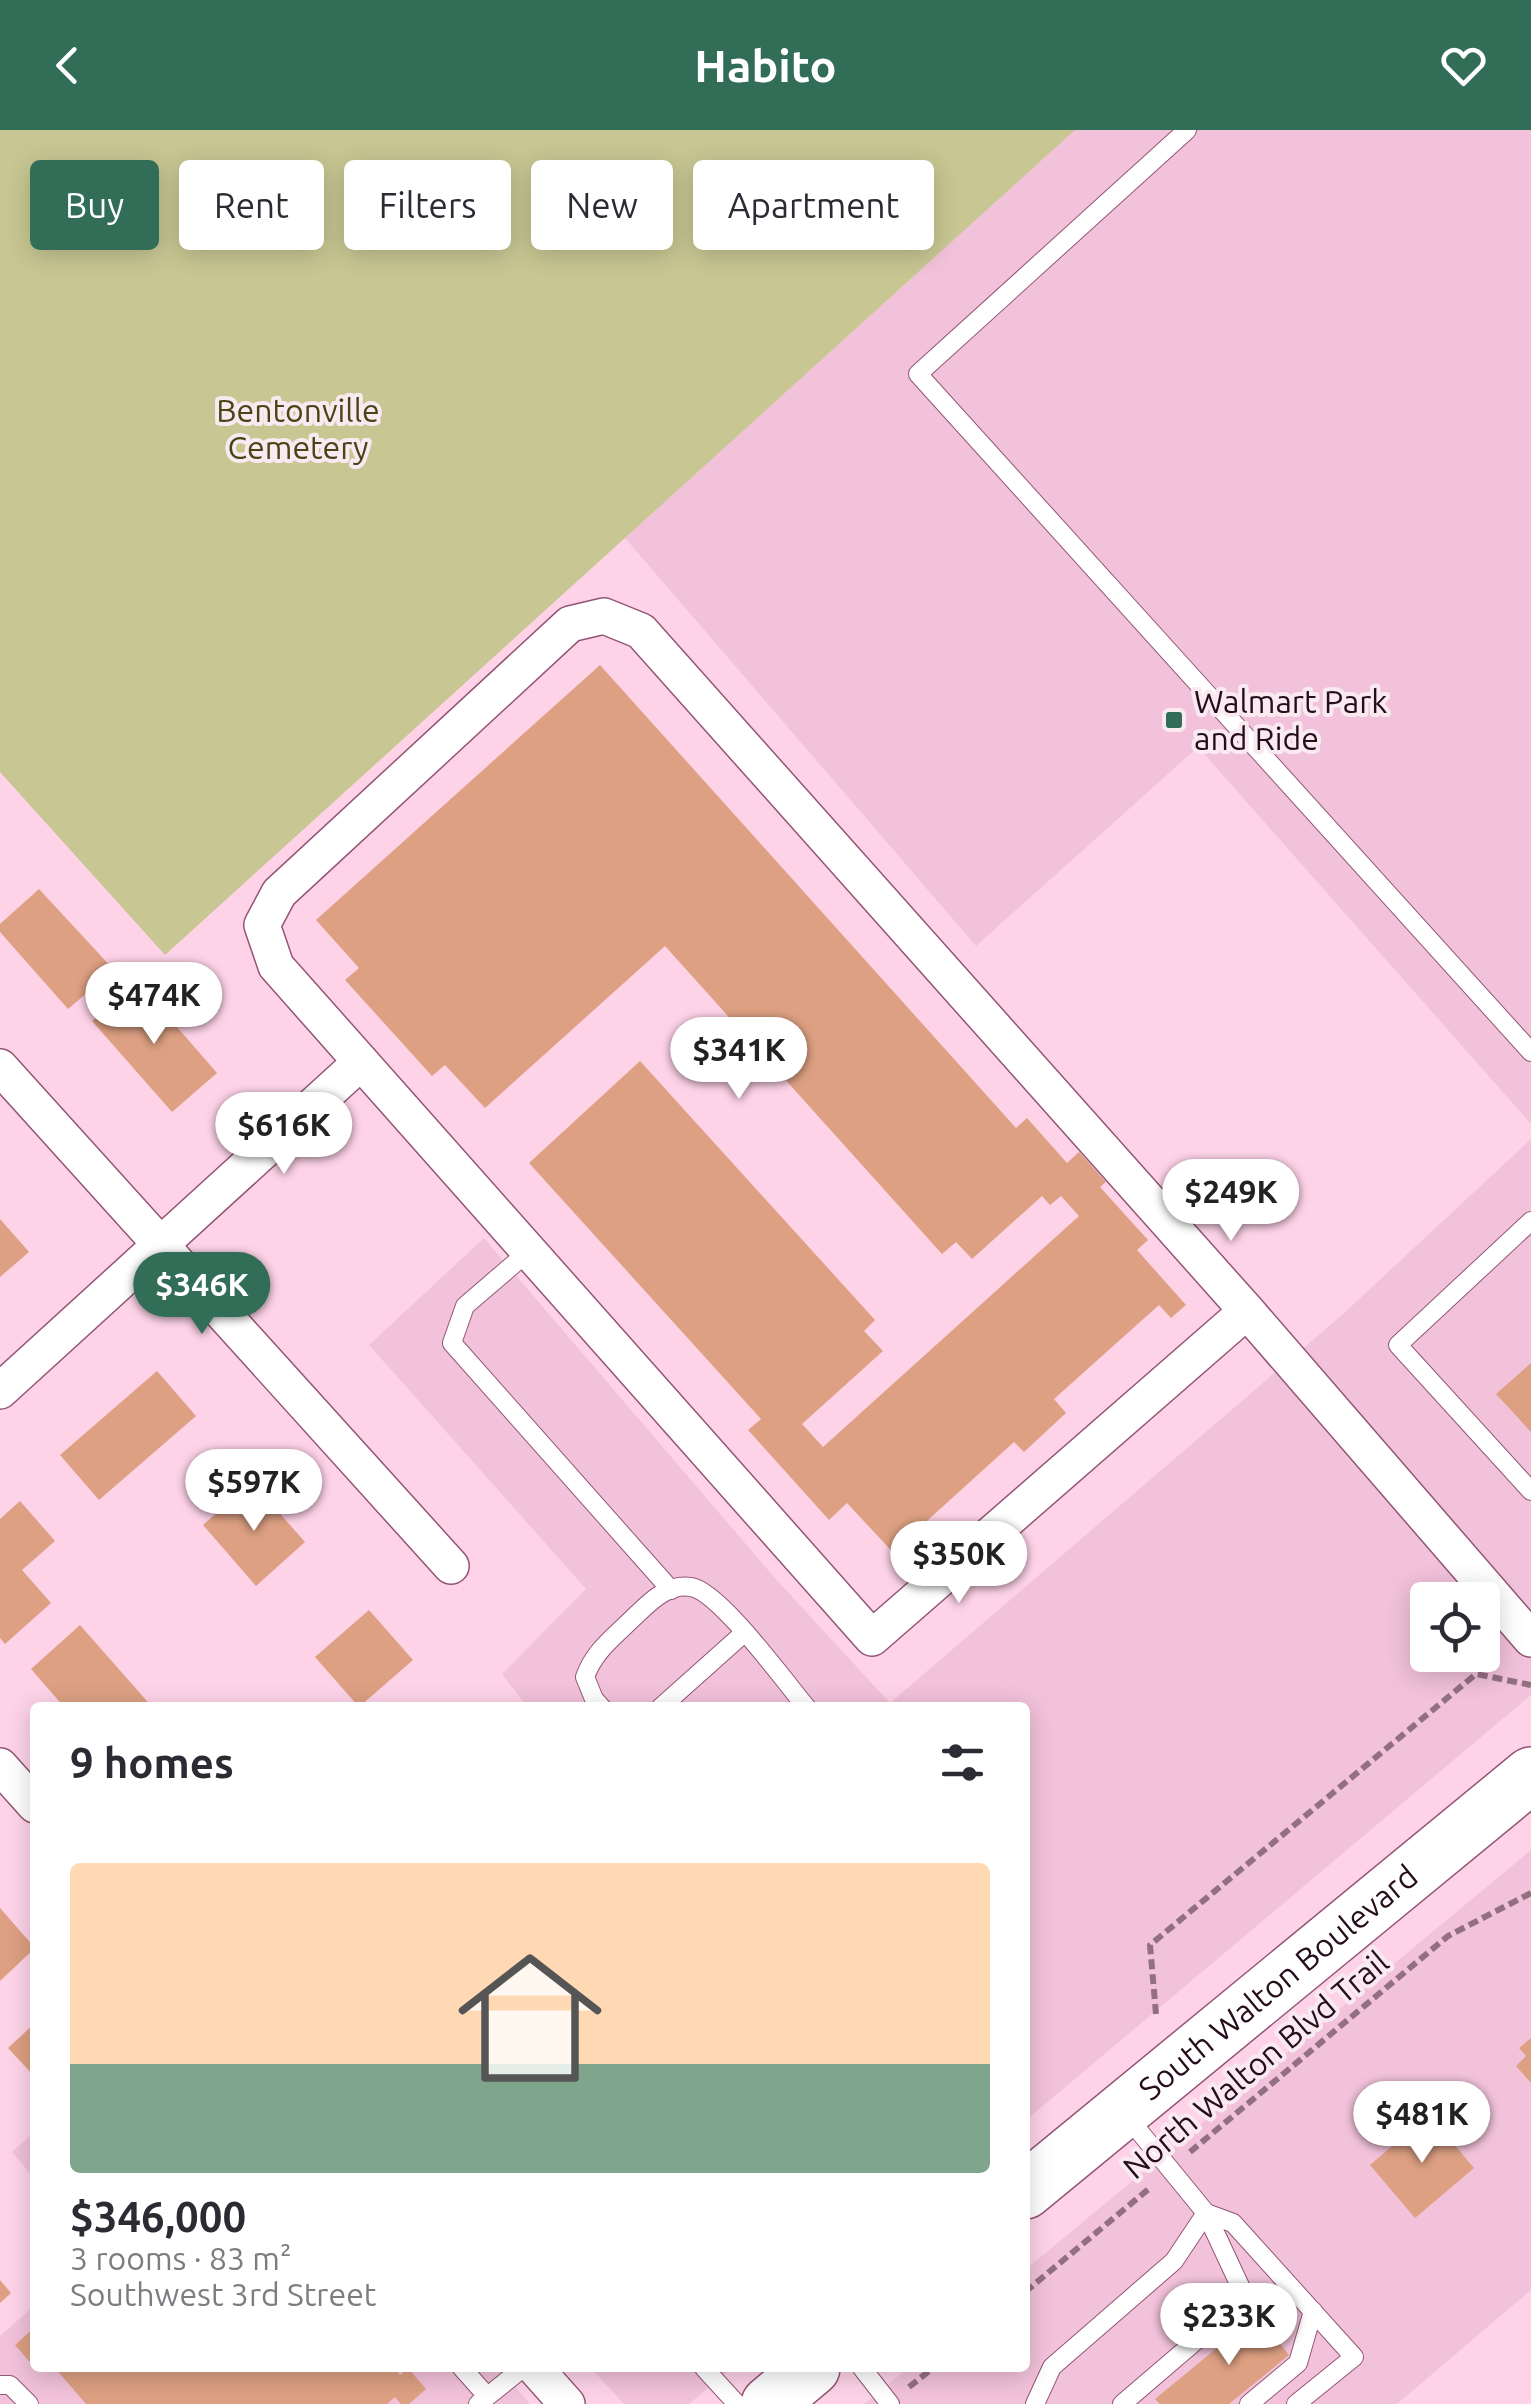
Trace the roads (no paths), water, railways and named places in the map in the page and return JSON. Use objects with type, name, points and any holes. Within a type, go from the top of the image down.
[{"type":"main road","name":"South Walton Boulevard","points":[[1036,2174],[1122,2110],[1531,1775]]},
{"type":"main road","points":[[768,2404],[807,2372]]},
{"type":"street","points":[[1248,1312],[872,1638],[276,966],[262,925],[279,893],[570,624],[604,616],[641,631],[1248,1312],[1531,1639]]},
{"type":"street","points":[[0,1391],[362,1062]]},
{"type":"street","points":[[0,1067],[450,1566]]},
{"type":"street","points":[[0,1766],[30,1800]]},
{"type":"street","points":[[539,2372],[567,2404]]},
{"type":"lane","points":[[1187,130],[918,374],[1531,1052]]},
{"type":"lane","points":[[1531,1220],[1398,1346],[1531,1491]]},
{"type":"lane","points":[[529,1251],[464,1306],[452,1342],[671,1590]]},
{"type":"lane","points":[[597,1702],[585,1677],[592,1658],[656,1596],[694,1586],[719,1603],[802,1702]]},
{"type":"lane","points":[[667,1702],[744,1633]]},
{"type":"lane","points":[[1122,2110],[1206,2213],[1240,2286],[1226,2316],[1122,2404]]},
{"type":"lane","points":[[1206,2213],[1233,2223],[1354,2357],[1296,2404]]},
{"type":"lane","points":[[1035,2404],[1052,2367],[1174,2261],[1206,2213]]},
{"type":"lane","points":[[1249,2404],[1298,2363],[1313,2311]]},
{"type":"lane","points":[[465,2372],[483,2400],[518,2372]]},
{"type":"lane","points":[[708,2372],[737,2404]]},
{"type":"lane","points":[[865,2372],[890,2404]]},
{"type":"lane","points":[[0,2384],[10,2385],[29,2404]]},
{"type":"place","name":"Walmart Park and Ride","points":[[1174,720]]},
{"type":"park label","name":"Bentonville Cemetery","points":[[298,430]]}]
